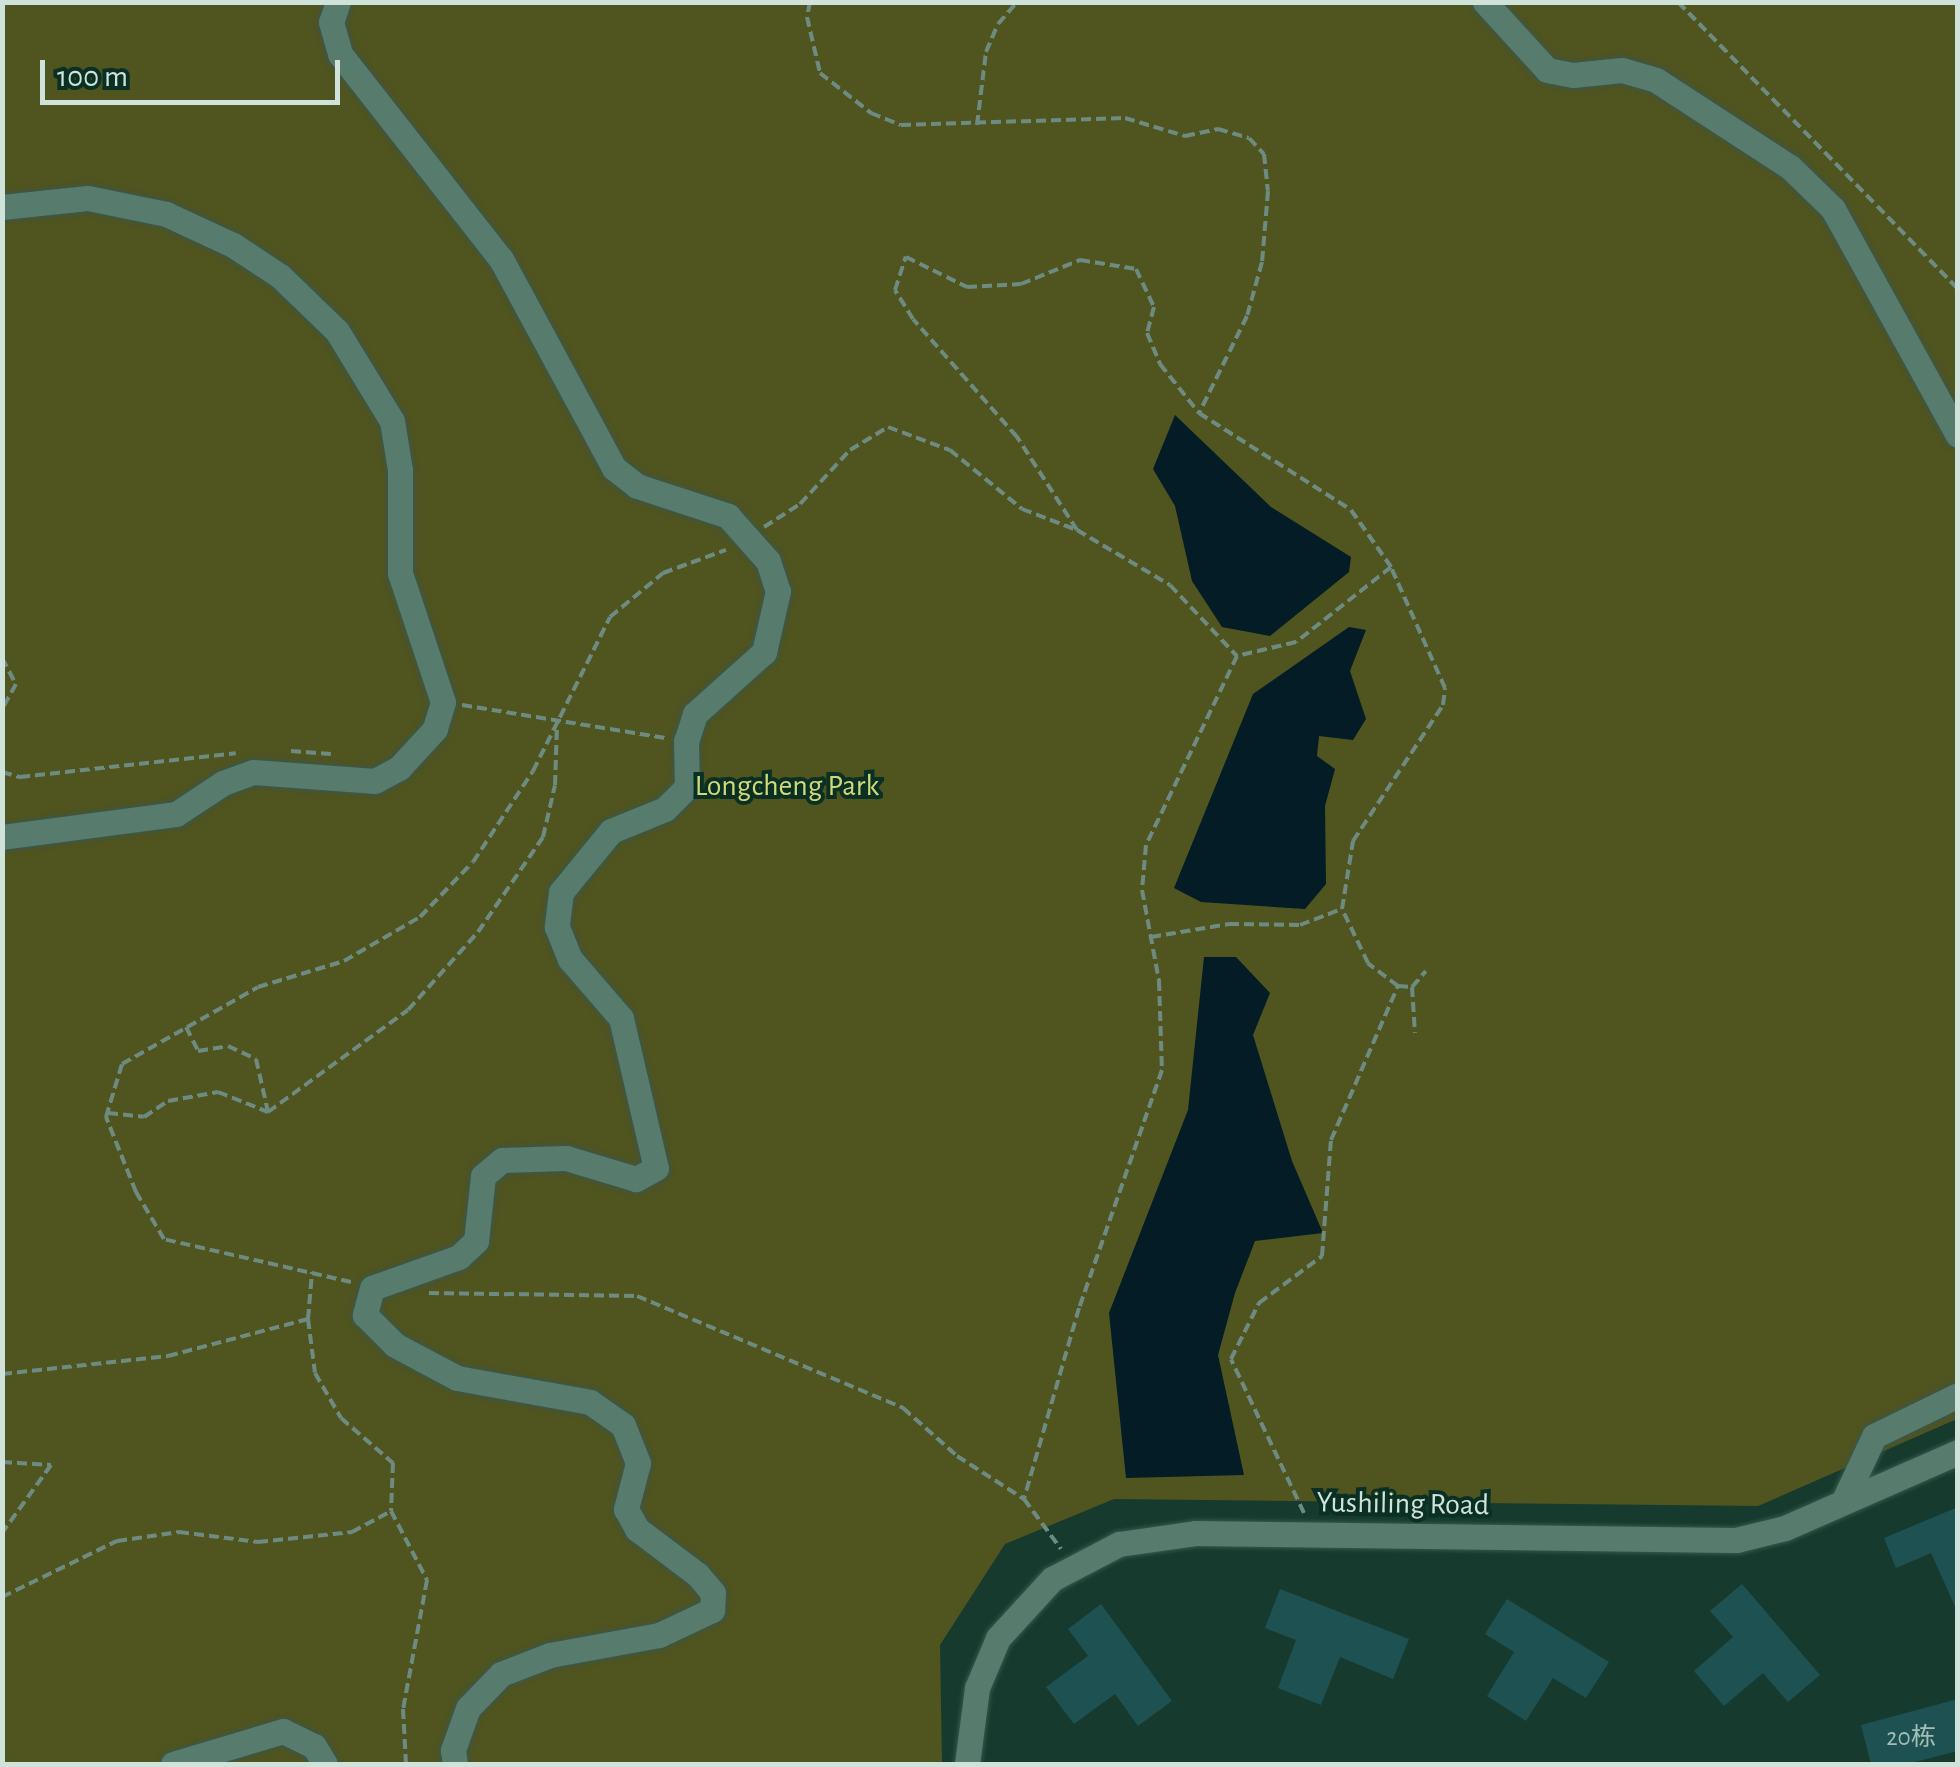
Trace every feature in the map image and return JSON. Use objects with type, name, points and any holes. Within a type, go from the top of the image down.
[{"type":"street","points":[[338,2],[331,22],[340,54],[501,258],[614,468],[637,486],[728,516],[768,561],[778,592],[764,652],[695,714],[686,741],[687,787],[665,810],[611,830],[562,892],[557,926],[570,960],[621,1018],[656,1168],[636,1179],[566,1158],[502,1160],[482,1176],[476,1241],[459,1257],[372,1288],[365,1314],[395,1346],[457,1378],[590,1402],[623,1426],[638,1463],[626,1510],[638,1529],[698,1575],[713,1594],[712,1610],[659,1635],[550,1655],[502,1674],[468,1708],[454,1764]]},
{"type":"street","points":[[1485,2],[1547,70],[1573,75],[1622,70],[1656,80],[1790,167],[1833,209],[1958,435]]},
{"type":"street","points":[[2,207],[88,198],[166,214],[234,244],[280,276],[337,331],[373,380],[392,421],[400,470],[400,573],[442,702],[436,728],[399,768],[374,781],[252,772],[222,782],[176,814],[2,837]]},
{"type":"street","points":[[1843,1502],[1874,1436],[1958,1394]]},
{"type":"street","name":"Yushiling Road","points":[[967,1764],[986,1662],[1014,1615],[1062,1572],[1144,1537],[1314,1535],[1710,1542],[1760,1536],[1958,1452]]},
{"type":"street","points":[[173,1764],[283,1731],[314,1746],[325,1764]]},
{"type":"path","points":[[810,2],[807,17],[820,73],[846,96],[900,125],[1125,118],[1185,136],[1218,128],[1250,138],[1264,154],[1268,191],[1262,262],[1247,316],[1200,413]]},
{"type":"path","points":[[977,125],[986,52],[998,24],[1017,2]]},
{"type":"path","points":[[1678,2],[1958,289]]},
{"type":"path","points":[[1078,530],[1006,424],[913,318],[896,290],[906,257],[967,286],[1021,284],[1080,260],[1136,269],[1154,307],[1147,333],[1160,364],[1200,413],[1352,510],[1392,568],[1445,688],[1443,705],[1353,841],[1342,909],[1368,962],[1398,986],[1412,987]]},
{"type":"path","points":[[1237,656],[1296,642],[1392,568]]},
{"type":"path","points":[[1170,585],[1237,656]]},
{"type":"path","points":[[1024,1498],[1079,1308],[1162,1070],[1151,937],[1142,890],[1146,845],[1237,656]]},
{"type":"path","points":[[2,658],[16,684],[2,708]]},
{"type":"path","points":[[442,702],[686,741]]},
{"type":"path","points":[[268,1112],[408,1010],[478,932],[543,837],[555,785],[558,721]]},
{"type":"path","points":[[2,772],[20,776],[254,752]]},
{"type":"path","points":[[272,752],[346,757]]},
{"type":"path","points":[[1151,937],[1230,924],[1300,924],[1342,909]]},
{"type":"path","points":[[1416,1032],[1412,987],[1426,970]]},
{"type":"path","points":[[1314,1535],[1232,1359],[1259,1303],[1322,1256],[1331,1140],[1398,986]]},
{"type":"path","points":[[186,1027],[198,1051],[228,1046],[256,1059],[268,1112]]},
{"type":"path","points":[[107,1113],[144,1117],[168,1101],[218,1092],[268,1112]]},
{"type":"path","points":[[312,1272],[308,1320],[316,1373],[342,1418],[393,1463],[392,1511],[426,1580],[404,1709],[406,1764]]},
{"type":"path","points":[[2,1374],[168,1356],[308,1320]]},
{"type":"path","points":[[2,1462],[51,1465],[2,1533]]},
{"type":"path","points":[[2,1597],[118,1542],[180,1532],[258,1542],[352,1532],[392,1511]]},
{"type":"green space","name":"Longcheng Park","points":[[3,3],[1957,3],[1957,1419],[1758,1506],[1114,1499],[1005,1544],[940,1645],[942,1764],[3,1764]]},
{"type":"water","points":[[1175,415],[1271,507],[1351,557],[1349,572],[1270,636],[1222,627],[1192,581],[1175,506],[1153,469]]},
{"type":"water","points":[[1349,627],[1366,630],[1350,671],[1366,719],[1353,740],[1319,736],[1317,756],[1335,769],[1325,806],[1326,884],[1305,909],[1201,902],[1174,888],[1253,694]]},
{"type":"water","points":[[1204,957],[1236,957],[1270,993],[1253,1035],[1292,1161],[1323,1233],[1255,1241],[1235,1293],[1218,1355],[1244,1475],[1126,1478],[1109,1313],[1188,1110]]},
{"type":"building","points":[[1958,1507],[1958,1613],[1931,1553],[1896,1568],[1884,1538]]},
{"type":"building","points":[[1742,1584],[1820,1675],[1788,1702],[1763,1673],[1724,1706],[1694,1671],[1733,1637],[1710,1611]]},
{"type":"building","points":[[1280,1589],[1409,1639],[1393,1679],[1340,1657],[1321,1705],[1278,1688],[1296,1640],[1265,1628]]},
{"type":"building","points":[[1507,1599],[1609,1662],[1586,1698],[1553,1678],[1526,1721],[1487,1696],[1514,1652],[1485,1634]]},
{"type":"building","points":[[1101,1604],[1172,1701],[1138,1726],[1115,1694],[1074,1724],[1046,1687],[1088,1656],[1068,1629]]},
{"type":"building","points":[[1958,1699],[1958,1751],[1907,1764],[1871,1764],[1861,1725]]}]
